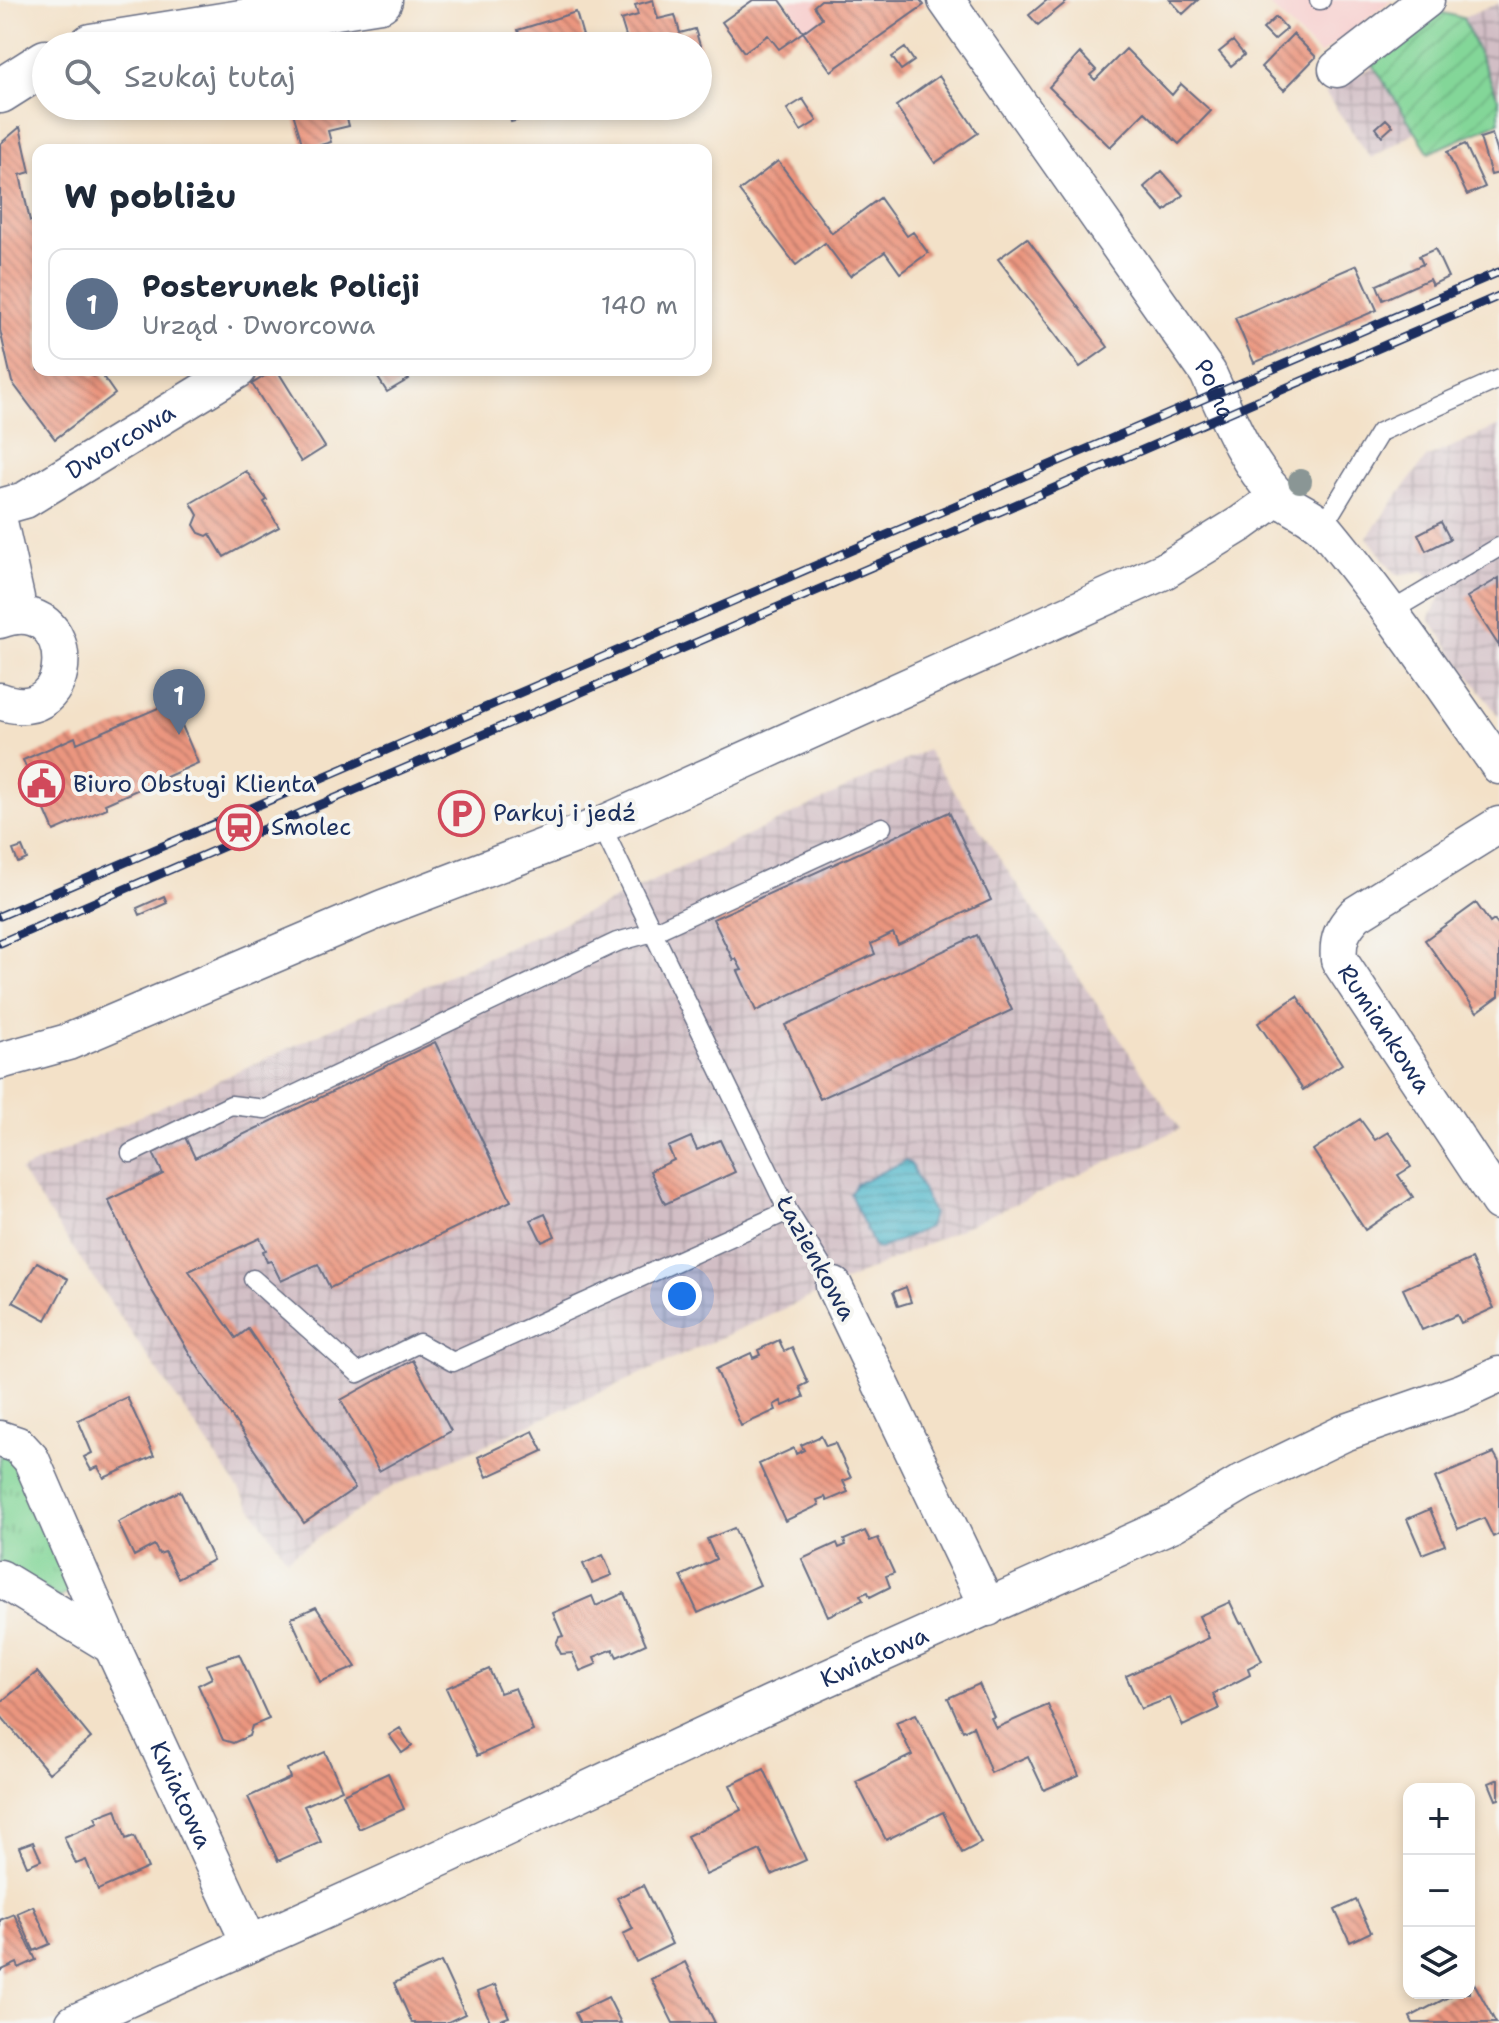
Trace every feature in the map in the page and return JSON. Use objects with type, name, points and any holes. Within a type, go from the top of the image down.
[{"type":"street","points":[[172,32],[334,4],[380,0]]},
{"type":"street","name":"Polna","points":[[946,0],[1208,373],[1235,433],[1256,469],[1278,497],[1323,526],[1390,612],[1499,766]]},
{"type":"street","points":[[1337,69],[1426,0]]},
{"type":"street","points":[[0,91],[32,71]]},
{"type":"street","name":"Dworcowa","points":[[0,507],[25,500],[228,376]]},
{"type":"street","points":[[0,1061],[68,1042],[383,908],[601,825],[1164,571],[1278,497]]},
{"type":"street","points":[[0,526],[16,598],[8,618],[42,623],[52,632],[62,656],[57,683],[36,701],[23,705],[0,701]]},
{"type":"street","name":"Rumiankowa","points":[[1499,825],[1356,914],[1343,929],[1338,944],[1339,960],[1499,1202]]},
{"type":"street","name":"Łazienkowa","points":[[834,1286],[988,1608]]},
{"type":"street","name":"Kwiatowa","points":[[74,2023],[772,1703],[1174,1523],[1243,1482],[1344,1433],[1462,1392],[1499,1375]]},
{"type":"street","name":"Kwiatowa","points":[[0,1439],[18,1445],[31,1459],[112,1646],[250,1944]]},
{"type":"street","points":[[0,1578],[112,1646]]},
{"type":"lane","points":[[1323,526],[1380,432],[1499,379]]},
{"type":"lane","points":[[1390,612],[1499,547]]},
{"type":"lane","name":"Łazienkowa","points":[[601,825],[788,1211],[834,1286]]},
{"type":"lane","points":[[131,1153],[231,1105],[265,1109],[617,942],[653,932],[882,827]]},
{"type":"lane","points":[[253,1279],[358,1373],[419,1343],[453,1362],[788,1211]]},
{"type":"shaded area","points":[[788,0],[868,0],[870,43],[831,71],[803,32]]},
{"type":"shaded area","points":[[1264,0],[1392,0],[1320,55]]},
{"type":"shaded area","points":[[1499,3],[1499,100],[1463,18]]},
{"type":"shaded area","points":[[1373,67],[1416,132],[1371,158],[1325,93]]},
{"type":"shaded area","points":[[1499,426],[1499,717],[1429,619],[1441,597],[1424,571],[1396,575],[1367,537],[1426,458]]},
{"type":"shaded area","points":[[927,750],[1180,1129],[392,1487],[287,1559],[20,1171],[613,900]]},
{"type":"green space","points":[[1440,12],[1463,18],[1499,100],[1499,122],[1429,153],[1370,60]]},
{"type":"green space","points":[[0,1452],[15,1463],[76,1587],[59,1598],[0,1563]]},
{"type":"water","points":[[905,1161],[911,1164],[933,1214],[929,1227],[880,1249],[875,1248],[850,1194],[856,1184]]},
{"type":"building","points":[[653,0],[658,19],[675,15],[680,32],[625,32],[621,20],[638,15],[635,5]]},
{"type":"building","points":[[753,0],[780,0],[803,32],[779,49],[768,35],[744,52],[722,22]]},
{"type":"building","points":[[821,0],[920,0],[924,5],[831,71],[803,32],[822,18],[814,6]]},
{"type":"building","points":[[1047,0],[1069,0],[1038,25],[1029,15]]},
{"type":"building","points":[[1170,0],[1198,0],[1183,14]]},
{"type":"building","points":[[576,12],[582,32],[519,32]]},
{"type":"building","points":[[1276,17],[1287,29],[1274,40],[1263,29]]},
{"type":"building","points":[[1293,34],[1316,57],[1284,90],[1261,67]]},
{"type":"building","points":[[1233,41],[1244,55],[1231,66],[1219,52]]},
{"type":"building","points":[[905,48],[914,61],[901,70],[892,57]]},
{"type":"building","points":[[1126,49],[1172,95],[1181,84],[1211,111],[1179,144],[1145,112],[1110,147],[1049,87],[1080,53],[1096,70],[1090,75],[1095,80]]},
{"type":"building","points":[[939,76],[978,133],[935,163],[896,106]]},
{"type":"building","points":[[803,99],[817,121],[801,131],[787,109]]},
{"type":"building","points":[[1386,119],[1393,126],[1382,136],[1376,128]]},
{"type":"building","points":[[295,120],[348,120],[349,126],[328,131],[331,142],[302,144]]},
{"type":"building","points":[[20,127],[30,172],[20,175],[32,222],[32,376],[102,376],[115,394],[55,439],[12,382],[0,330],[0,144]]},
{"type":"building","points":[[1492,134],[1499,157],[1499,173],[1491,175],[1480,138]]},
{"type":"building","points":[[1465,144],[1485,187],[1467,195],[1447,152]]},
{"type":"building","points":[[778,161],[832,233],[880,198],[907,236],[913,232],[928,253],[900,273],[885,252],[850,276],[825,243],[796,265],[739,191]]},
{"type":"building","points":[[1162,171],[1183,195],[1165,211],[1144,187]]},
{"type":"building","points":[[1027,238],[1108,347],[1080,367],[998,259]]},
{"type":"building","points":[[1435,249],[1448,277],[1432,285],[1429,279],[1383,300],[1377,285],[1423,264],[1419,256]]},
{"type":"building","points":[[1357,265],[1377,310],[1254,363],[1235,318]]},
{"type":"building","points":[[265,376],[281,376],[325,447],[301,462],[252,384]]},
{"type":"building","points":[[377,376],[407,376],[409,379],[387,392]]},
{"type":"building","points":[[246,471],[267,500],[264,502],[279,527],[224,557],[210,534],[199,533],[194,525],[198,515],[191,503]]},
{"type":"building","points":[[1441,522],[1450,539],[1426,551],[1418,534]]},
{"type":"building","points":[[1499,578],[1499,646],[1467,597]]},
{"type":"building","points":[[172,702],[198,763],[105,804],[107,808],[54,831],[23,760],[75,737],[77,743]]},
{"type":"building","points":[[949,812],[991,900],[898,944],[893,933],[871,944],[875,954],[756,1011],[738,971],[742,970],[736,959],[733,960],[713,919]]},
{"type":"building","points":[[22,847],[27,859],[18,863],[13,850]]},
{"type":"building","points":[[164,896],[167,903],[140,915],[137,908]]},
{"type":"building","points":[[1476,903],[1490,923],[1494,920],[1499,926],[1499,996],[1477,1012],[1425,940]]},
{"type":"building","points":[[977,935],[1012,1010],[820,1099],[785,1025]]},
{"type":"building","points":[[1297,996],[1342,1064],[1303,1090],[1258,1023]]},
{"type":"building","points":[[435,1042],[511,1201],[330,1288],[318,1264],[281,1281],[271,1261],[267,1262],[260,1238],[189,1271],[236,1338],[248,1329],[355,1488],[304,1523],[196,1364],[151,1289],[108,1200],[163,1174],[153,1153],[185,1137],[195,1158]]},
{"type":"building","points":[[1360,1119],[1375,1140],[1388,1132],[1401,1150],[1411,1167],[1398,1175],[1413,1197],[1365,1230],[1313,1150]]},
{"type":"building","points":[[691,1137],[697,1150],[720,1140],[735,1172],[665,1204],[650,1171],[674,1160],[668,1147]]},
{"type":"building","points":[[545,1214],[555,1236],[542,1242],[531,1220]]},
{"type":"building","points":[[1471,1259],[1494,1308],[1461,1323],[1457,1315],[1422,1330],[1403,1289]]},
{"type":"building","points":[[37,1262],[68,1279],[46,1320],[13,1302]]},
{"type":"building","points":[[906,1287],[911,1302],[898,1306],[893,1292]]},
{"type":"building","points":[[779,1340],[784,1351],[792,1347],[808,1383],[800,1387],[804,1397],[783,1406],[781,1401],[774,1405],[776,1410],[741,1426],[716,1369],[751,1353],[753,1358],[760,1355],[758,1350]]},
{"type":"building","points":[[413,1360],[451,1431],[379,1471],[341,1400]]},
{"type":"building","points":[[127,1397],[154,1456],[104,1478],[98,1467],[91,1470],[84,1457],[92,1453],[78,1420]]},
{"type":"building","points":[[533,1431],[543,1451],[487,1477],[478,1457]]},
{"type":"building","points":[[821,1436],[826,1446],[835,1443],[851,1478],[843,1481],[848,1492],[827,1501],[825,1497],[817,1500],[819,1505],[785,1521],[759,1464],[794,1448],[796,1454],[804,1450],[801,1445]]},
{"type":"building","points":[[1494,1453],[1499,1462],[1499,1534],[1493,1537],[1484,1518],[1458,1529],[1435,1478]]},
{"type":"building","points":[[180,1491],[213,1560],[178,1578],[165,1552],[159,1554],[154,1545],[134,1556],[118,1522]]},
{"type":"building","points":[[1430,1509],[1445,1545],[1422,1554],[1407,1519]]},
{"type":"building","points":[[734,1528],[760,1585],[698,1613],[681,1576],[716,1559],[707,1539]]},
{"type":"building","points":[[865,1531],[870,1541],[878,1538],[894,1573],[886,1576],[890,1587],[870,1597],[868,1592],[860,1595],[863,1600],[828,1616],[802,1559],[837,1543],[839,1548],[846,1545],[844,1540]]},
{"type":"building","points":[[603,1555],[612,1575],[592,1583],[583,1564]]},
{"type":"building","points":[[624,1593],[646,1644],[617,1657],[613,1649],[594,1657],[597,1664],[580,1671],[572,1653],[561,1654],[556,1644],[563,1636],[553,1613],[592,1596],[596,1606]]},
{"type":"building","points":[[1230,1602],[1262,1661],[1248,1668],[1250,1675],[1213,1694],[1219,1709],[1183,1726],[1170,1698],[1141,1709],[1126,1676],[1209,1638],[1199,1616]]},
{"type":"building","points":[[316,1607],[356,1667],[320,1682],[291,1618]]},
{"type":"building","points":[[239,1654],[269,1719],[252,1726],[249,1736],[233,1743],[223,1740],[198,1685],[212,1678],[206,1665]]},
{"type":"building","points":[[489,1669],[500,1693],[515,1688],[533,1731],[477,1756],[446,1688]]},
{"type":"building","points":[[37,1672],[91,1738],[49,1773],[0,1715],[0,1703]]},
{"type":"building","points":[[979,1684],[996,1728],[1048,1705],[1079,1775],[1044,1790],[1028,1756],[991,1773],[973,1726],[963,1731],[948,1698]]},
{"type":"building","points":[[916,1714],[981,1843],[962,1853],[943,1812],[886,1840],[856,1782],[912,1755],[896,1722]]},
{"type":"building","points":[[400,1728],[412,1746],[402,1753],[389,1735]]},
{"type":"building","points":[[325,1752],[342,1789],[304,1806],[321,1842],[278,1861],[248,1797],[290,1778],[287,1769]]},
{"type":"building","points":[[764,1769],[806,1860],[772,1875],[760,1850],[706,1875],[687,1836],[741,1810],[730,1785]]},
{"type":"building","points":[[388,1773],[404,1809],[359,1829],[343,1794]]},
{"type":"building","points":[[1499,1779],[1499,1799],[1496,1800],[1489,1783]]},
{"type":"building","points":[[116,1809],[126,1839],[134,1836],[148,1868],[98,1890],[86,1860],[76,1864],[64,1837],[98,1823],[95,1817]]},
{"type":"building","points":[[33,1842],[41,1860],[27,1866],[19,1847]]},
{"type":"building","points":[[643,1885],[672,1944],[636,1962],[623,1934],[633,1929],[617,1898]]},
{"type":"building","points":[[1356,1900],[1371,1932],[1350,1942],[1335,1910]]},
{"type":"building","points":[[33,1906],[50,1944],[34,1951],[17,1913]]},
{"type":"building","points":[[14,1914],[36,1960],[19,1968],[17,1963],[0,1971],[0,1920]]},
{"type":"building","points":[[441,1962],[465,2014],[446,2023],[412,2023],[394,1983]]},
{"type":"building","points":[[685,1962],[715,2023],[673,2023],[651,1979]]},
{"type":"building","points":[[495,1985],[509,2017],[491,2023],[477,1992]]},
{"type":"building","points":[[1475,1985],[1496,2023],[1413,2023],[1410,2017],[1444,1999],[1475,1999]]},
{"type":"building","points":[[608,1997],[621,2023],[580,2023],[575,2013]]},
{"type":"railway","points":[[0,916],[1499,272]]},
{"type":"railway","points":[[0,943],[1499,296]]},
{"type":"place","name":"Posterunek Policji","points":[[179,735]]},
{"type":"place","name":"Biuro Obsługi Klienta","points":[[42,784]]},
{"type":"place","name":"Parkuj i jedź","points":[[462,813]]},
{"type":"place","name":"Smolec","points":[[240,827]]}]
